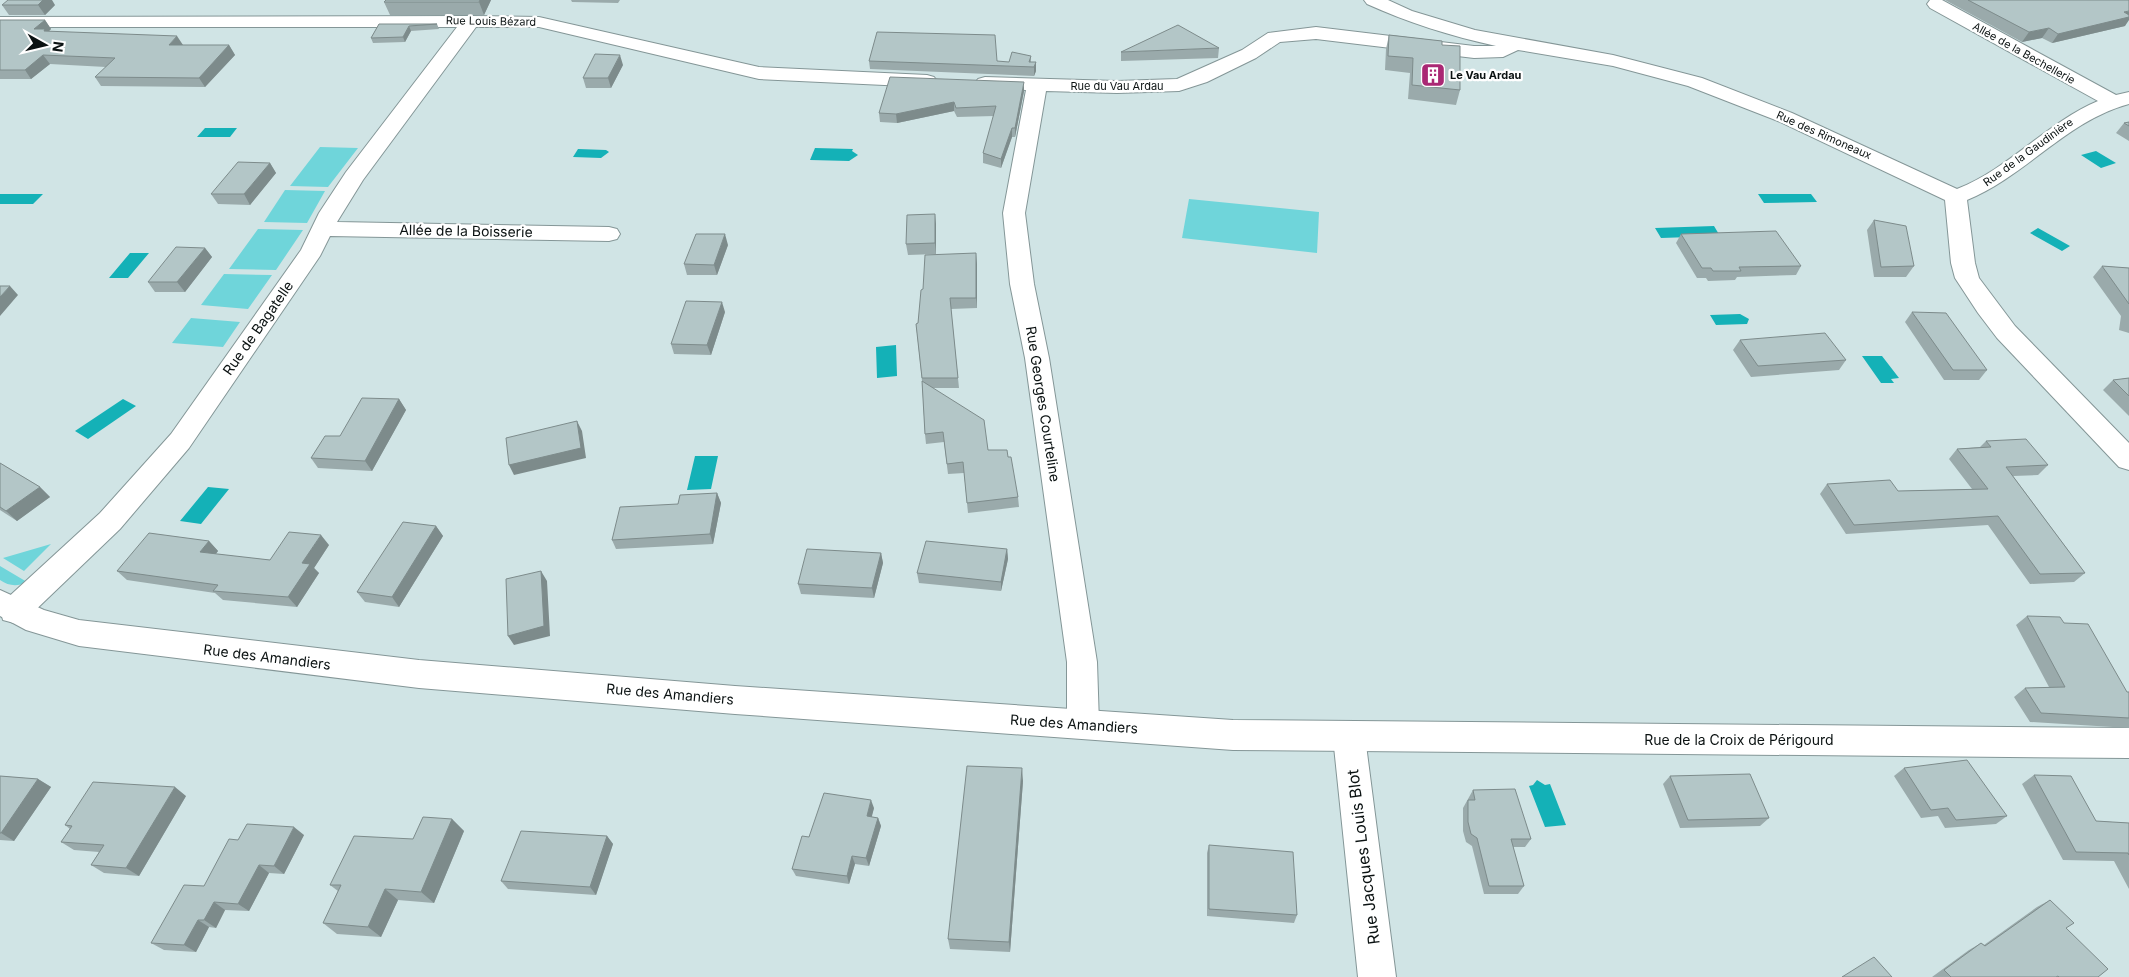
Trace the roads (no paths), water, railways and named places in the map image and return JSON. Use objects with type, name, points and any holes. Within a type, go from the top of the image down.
[{"type":"street","name":"Rue des Rimoneaux","points":[[1374,0],[1426,23],[1513,45],[1602,58],[1699,82],[1809,127],[1920,178],[1956,197]]},
{"type":"street","name":"Allée de la Bechellerie","points":[[1936,4],[2121,100]]},
{"type":"street","name":"Rue Louis Bézard","points":[[0,22],[472,20],[539,22],[759,73],[949,82]]},
{"type":"street","name":"Rue de Bagatelle","points":[[7,606],[110,521],[180,441],[312,251],[330,213],[354,177],[472,20]]},
{"type":"street","name":"Rue du Vau Ardau","points":[[1037,85],[1152,88],[1179,85],[1200,78],[1249,54],[1275,38],[1299,33],[1316,33],[1474,52],[1503,51],[1513,45]]},
{"type":"street","points":[[968,82],[1037,85]]},
{"type":"street","name":"Rue Georges Courteline","points":[[1037,85],[1026,131],[1014,212],[1022,284],[1036,358],[1082,662],[1083,724]]},
{"type":"street","name":"Rue de la Gaudinière","points":[[1956,197],[1990,182],[2068,122],[2121,100]]},
{"type":"street","points":[[1956,197],[1962,263],[1967,278],[1986,307],[2006,332],[2129,460]]},
{"type":"street","name":"Allée de la Boisserie","points":[[324,229],[609,234]]},
{"type":"street","name":"Rue des Amandiers","points":[[7,606],[37,621],[89,635],[419,674],[1233,735],[1349,737]]},
{"type":"street","name":"Rue de la Croix de Périgourd","points":[[1349,737],[2125,749]]},
{"type":"street","name":"Rue Jacques Louis Blot","points":[[1349,737],[1377,977]]},
{"type":"place","name":"Le Vau Ardau","points":[[1433,75]]}]
